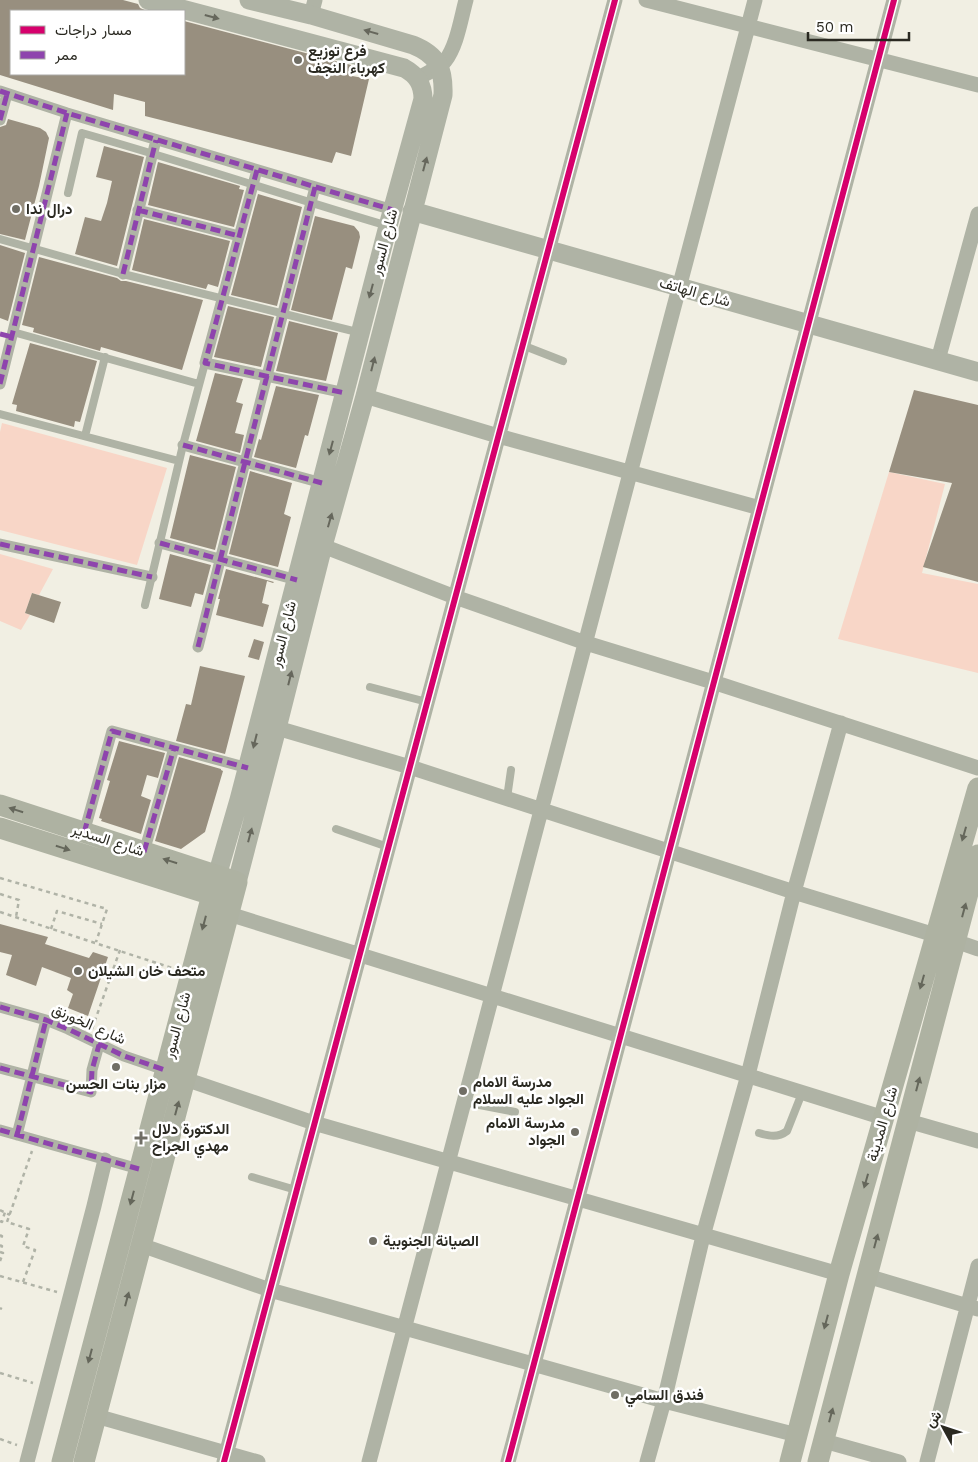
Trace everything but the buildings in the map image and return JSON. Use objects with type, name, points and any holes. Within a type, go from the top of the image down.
[{"type":"main road","name":"شارع المدينة","points":[[790,1462],[839,1274],[978,788]]},
{"type":"main road","name":"شارع السدير","points":[[0,805],[144,852],[214,885]]},
{"type":"main road","name":"شارع السدير","points":[[0,828],[214,885]]},
{"type":"main road","name":"شارع المدينة","points":[[818,1462],[978,855]]},
{"type":"main road","points":[[214,885],[233,899]]},
{"type":"main road","name":"شارع السور","points":[[62,1462],[214,885]]},
{"type":"main road","name":"شارع السور","points":[[84,1462],[233,899]]},
{"type":"street","points":[[148,0],[404,68],[418,78],[445,61],[452,48],[466,0]]},
{"type":"street","points":[[249,0],[313,7],[428,52],[439,66]]},
{"type":"street","points":[[225,1458],[615,0]]},
{"type":"street","points":[[646,0],[978,85]]},
{"type":"street","points":[[369,1462],[755,0]]},
{"type":"street","points":[[508,1462],[894,0]]},
{"type":"street","name":"شارع السور","points":[[214,885],[249,802],[277,728],[322,546],[365,396],[443,95],[443,80],[439,66]]},
{"type":"street","name":"شارع السور","points":[[233,899],[249,802],[248,768],[390,218],[423,99],[418,78]]},
{"type":"street","points":[[0,120],[4,92],[66,113],[315,187],[390,218],[412,211]]},
{"type":"street","points":[[0,384],[8,334],[33,249],[66,113]]},
{"type":"street","points":[[122,274],[156,140]]},
{"type":"street","points":[[258,170],[205,363],[345,393]]},
{"type":"street","points":[[198,647],[315,187]]},
{"type":"street","points":[[138,210],[239,236]]},
{"type":"street","name":"شارع الهاتف","points":[[412,211],[978,372]]},
{"type":"street","points":[[938,360],[978,214]]},
{"type":"street","points":[[365,396],[498,436],[760,508]]},
{"type":"street","points":[[183,445],[322,483]]},
{"type":"street","points":[[160,543],[296,580]]},
{"type":"street","points":[[0,544],[152,577]]},
{"type":"street","points":[[322,546],[455,597],[586,643],[714,682],[978,768]]},
{"type":"street","points":[[647,1462],[664,1402],[703,1236],[748,1075],[794,892],[841,723]]},
{"type":"street","points":[[277,728],[410,767],[794,892],[935,935]]},
{"type":"street","points":[[84,832],[112,731],[248,768]]},
{"type":"street","points":[[144,852],[174,748]]},
{"type":"street","points":[[233,899],[360,954],[884,1118]]},
{"type":"street","points":[[955,941],[978,949]]},
{"type":"street","name":"شارع الخورنق","points":[[0,1007],[46,1020],[124,1056],[165,1070]]},
{"type":"street","points":[[17,1135],[46,1020]]},
{"type":"street","points":[[0,1068],[91,1092],[94,1042]]},
{"type":"street","points":[[185,1079],[314,1123],[839,1274]]},
{"type":"street","points":[[908,1121],[978,1141]]},
{"type":"street","points":[[0,1130],[140,1169]]},
{"type":"street","points":[[29,1456],[105,1160]]},
{"type":"street","points":[[141,1245],[270,1290],[664,1402],[797,1435]]},
{"type":"street","points":[[927,1462],[972,1308],[978,1266]]},
{"type":"street","points":[[867,1276],[972,1308]]},
{"type":"street","points":[[96,1416],[225,1458],[258,1462]]},
{"type":"street","points":[[824,1441],[899,1462]]},
{"type":"lane","points":[[68,193],[82,133],[311,203],[390,218]]},
{"type":"lane","points":[[0,240],[122,274],[361,333]]},
{"type":"lane","points":[[8,334],[105,357],[199,384]]},
{"type":"lane","points":[[522,345],[563,361]]},
{"type":"lane","points":[[86,436],[105,357]]},
{"type":"lane","points":[[145,606],[179,461],[205,363]]},
{"type":"lane","points":[[0,414],[179,461]]},
{"type":"lane","points":[[370,686],[427,702]]},
{"type":"lane","points":[[507,798],[511,770]]},
{"type":"lane","points":[[336,829],[388,847]]},
{"type":"lane","points":[[759,1134],[770,1137],[782,1136],[787,1131],[802,1093]]},
{"type":"lane","points":[[464,1102],[515,1112]]},
{"type":"lane","points":[[252,1177],[296,1190]]},
{"type":"path","points":[[0,878],[107,909],[96,943]]},
{"type":"path","points":[[0,894],[19,900],[16,917]]},
{"type":"path","points":[[51,929],[57,910],[102,924]]},
{"type":"path","points":[[0,912],[191,974]]},
{"type":"path","points":[[94,1042],[120,950]]},
{"type":"path","points":[[23,1282],[35,1250],[23,1246],[29,1229],[8,1222],[36,1140]]},
{"type":"path","points":[[0,1210],[10,1214]]},
{"type":"path","points":[[0,1221],[2,1222],[4,1212]]},
{"type":"path","points":[[0,1235],[2,1236],[0,1261]]},
{"type":"path","points":[[0,1276],[71,1296]]},
{"type":"path","points":[[0,1373],[47,1387]]},
{"type":"path","points":[[0,1438],[29,1456]]},
{"type":"shaded area","points":[[2,423],[167,468],[137,565],[0,530],[0,432]]},
{"type":"shaded area","points":[[889,472],[945,484],[922,573],[978,584],[978,673],[838,639]]},
{"type":"shaded area","points":[[0,554],[53,569],[39,595],[32,593],[25,613],[30,615],[21,630],[0,621]]},
{"type":"marked path","points":[[0,91],[67,113],[393,210]]},
{"type":"marked path","points":[[0,120],[7,94]]},
{"type":"marked path","points":[[0,384],[67,113]]},
{"type":"marked path","points":[[123,274],[156,140]]},
{"type":"marked path","points":[[257,170],[205,363],[345,393]]},
{"type":"marked path","points":[[198,647],[315,187]]},
{"type":"marked path","points":[[138,210],[239,236]]},
{"type":"marked path","points":[[0,334],[12,337]]},
{"type":"marked path","points":[[183,445],[322,483]]},
{"type":"marked path","points":[[160,543],[297,580]]},
{"type":"marked path","points":[[0,544],[152,577]]},
{"type":"marked path","points":[[84,833],[112,731],[248,768]]},
{"type":"marked path","points":[[144,852],[174,748]]},
{"type":"marked path","points":[[0,1007],[46,1020],[124,1056],[165,1070]]},
{"type":"marked path","points":[[17,1135],[46,1020]]},
{"type":"marked path","points":[[0,1068],[91,1092],[92,1070],[99,1045]]},
{"type":"marked path","points":[[0,1130],[139,1169]]},
{"type":"cycle path","points":[[224,1462],[615,0]]},
{"type":"cycle path","points":[[508,1462],[894,0]]},
{"type":"place","name":"فرع توزيع كهرباء النجف","points":[[298,60]]},
{"type":"place","name":"درال ندا","points":[[16,209]]},
{"type":"place","name":"متحف خان الشيلان","points":[[78,971]]},
{"type":"place","name":"مزار بنات الحسن","points":[[116,1067]]},
{"type":"place","name":"مدرسة الامام الجواد عليه السلام","points":[[463,1091]]},
{"type":"place","name":"مدرسة الامام الجواد","points":[[575,1132]]},
{"type":"place","name":"الدكتورة دلال مهدي الجراح","points":[[141,1138]]},
{"type":"place","name":"الصيانة الجنوبية","points":[[373,1241]]},
{"type":"place","name":"فندق السامي","points":[[615,1395]]}]
